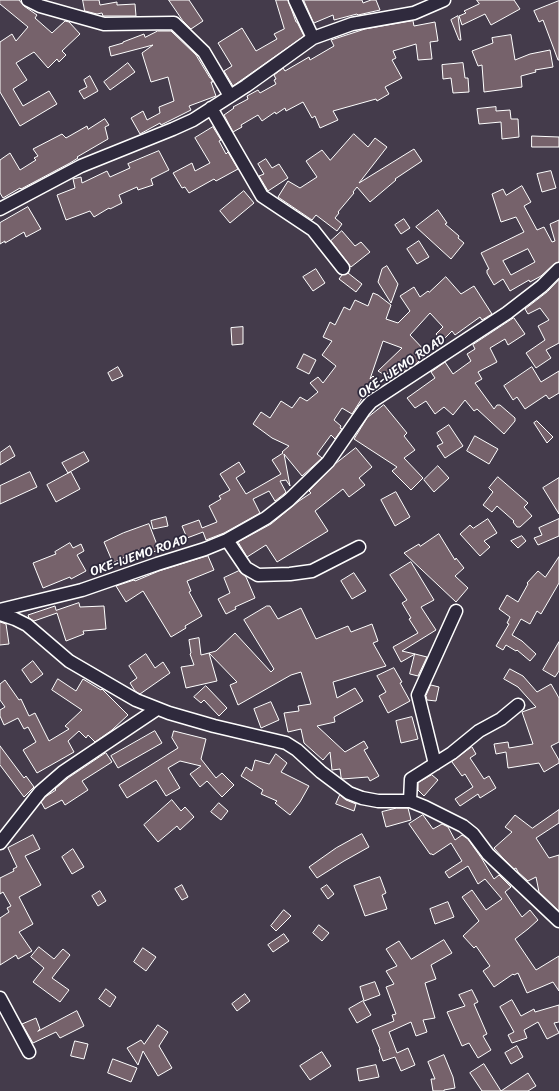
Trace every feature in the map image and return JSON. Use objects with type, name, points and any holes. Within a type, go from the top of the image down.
[{"type":"street","points":[[28,0],[40,6],[104,24],[174,23],[204,52],[230,96]]},
{"type":"street","points":[[295,0],[313,38]]},
{"type":"street","points":[[0,209],[81,166],[192,120],[278,64],[313,38],[352,24],[414,13],[444,0]]},
{"type":"street","points":[[211,108],[262,196],[313,230],[343,268]]},
{"type":"street","name":"OKE-IJEMO ROAD","points":[[0,610],[82,590],[205,549],[227,540],[266,518],[289,500],[328,462],[371,402],[483,330],[542,286],[559,269]]},
{"type":"street","points":[[227,540],[246,568],[258,575],[290,574],[312,571],[359,547]]},
{"type":"street","points":[[435,764],[418,695],[456,611]]},
{"type":"street","points":[[0,614],[15,619],[26,625],[69,661],[136,700],[157,709],[214,726],[286,743],[297,750],[321,772],[349,793],[362,798],[378,801],[410,801],[426,807],[463,826],[473,834],[488,854],[559,921]]},
{"type":"street","points":[[410,801],[411,779],[452,753],[479,731],[501,719],[518,705]]},
{"type":"street","points":[[0,843],[40,792],[57,777],[157,709]]},
{"type":"street","points":[[0,998],[29,1052]]},
{"type":"building","points":[[0,0],[19,0],[24,6],[37,15],[35,18],[52,33],[65,21],[69,22],[80,34],[62,51],[66,55],[59,62],[57,59],[48,68],[34,52],[16,63],[27,80],[13,89],[23,106],[49,91],[57,104],[20,126],[0,92],[0,42],[12,34],[16,41],[28,27],[0,4]]},
{"type":"building","points":[[83,0],[99,0],[100,5],[117,2],[117,5],[135,4],[136,16],[103,16],[102,13],[97,14],[85,11]]},
{"type":"building","points":[[169,0],[189,0],[203,21],[191,29],[183,21]]},
{"type":"building","points":[[276,0],[288,0],[296,22],[304,36],[233,86],[224,71],[232,66],[218,43],[242,28],[256,51],[277,39],[274,34],[284,29]]},
{"type":"building","points":[[304,0],[362,0],[363,3],[376,0],[380,10],[334,20],[333,15],[314,23]]},
{"type":"building","points":[[477,0],[514,0],[520,9],[491,25],[485,14],[462,25],[459,16],[466,13],[464,11],[479,4]]},
{"type":"building","points":[[559,1],[558,60],[543,20],[539,22],[534,11]]},
{"type":"building","points":[[458,16],[461,40],[459,40],[451,20]]},
{"type":"building","points":[[413,21],[414,26],[435,22],[438,41],[430,42],[432,59],[418,60],[416,44],[393,51],[396,58],[392,60],[402,78],[385,87],[389,94],[377,101],[376,99],[333,111],[338,120],[320,128],[315,116],[312,118],[303,102],[286,111],[285,108],[276,114],[275,112],[262,121],[258,115],[241,125],[242,127],[233,132],[224,115],[234,108],[233,107],[248,99],[247,96],[258,90],[260,93],[276,84],[274,75],[283,68],[285,71],[309,57],[310,60],[334,46],[331,40],[365,29]]},
{"type":"building","points":[[158,31],[171,31],[196,55],[213,82],[211,82],[216,96],[189,106],[191,110],[161,125],[160,123],[140,134],[131,118],[143,111],[147,120],[160,113],[159,107],[174,101],[168,77],[151,82],[142,53],[153,45],[111,56],[109,47],[144,34],[145,37]]},
{"type":"building","points":[[511,35],[515,60],[530,54],[550,50],[553,67],[535,70],[536,72],[521,76],[522,87],[484,92],[482,65],[478,66],[472,51],[493,43],[492,38]]},
{"type":"building","points":[[128,63],[135,72],[110,90],[104,82]]},
{"type":"building","points":[[463,63],[465,78],[468,78],[469,92],[453,93],[451,78],[443,79],[442,65]]},
{"type":"building","points":[[90,76],[98,91],[84,99],[79,91],[87,87],[84,80]]},
{"type":"building","points":[[496,107],[496,111],[510,110],[511,119],[518,119],[519,137],[502,139],[501,122],[479,124],[477,109]]},
{"type":"building","points":[[105,119],[109,125],[105,127],[108,139],[77,157],[78,158],[70,163],[3,198],[0,193],[0,160],[10,153],[20,170],[36,160],[34,158],[38,156],[33,149],[62,134],[66,138],[87,126],[88,129]]},
{"type":"building","points":[[213,127],[221,140],[219,141],[226,154],[228,152],[238,169],[216,181],[214,179],[189,193],[185,187],[182,188],[173,173],[192,163],[195,171],[210,163],[195,138]]},
{"type":"building","points":[[354,134],[368,147],[375,138],[387,147],[359,183],[414,149],[422,161],[395,179],[396,180],[370,202],[357,187],[335,218],[342,224],[337,231],[316,215],[312,220],[278,197],[288,181],[300,188],[317,177],[306,161],[322,150],[330,160]]},
{"type":"building","points":[[532,136],[559,137],[559,147],[532,147]]},
{"type":"building","points":[[159,151],[169,170],[151,179],[153,185],[138,190],[137,187],[119,195],[122,203],[110,209],[109,208],[94,217],[90,211],[66,220],[57,195],[75,188],[73,179],[81,177],[82,183],[107,171],[110,177],[130,168],[128,164]]},
{"type":"building","points":[[266,159],[272,168],[279,164],[288,178],[268,191],[259,176],[264,174],[258,164]]},
{"type":"building","points":[[551,171],[556,188],[542,192],[537,174]]},
{"type":"building","points":[[522,186],[531,202],[524,206],[537,230],[544,227],[552,242],[555,241],[550,224],[559,220],[559,262],[554,264],[541,276],[530,282],[529,280],[510,291],[503,279],[494,285],[487,273],[487,270],[489,269],[481,253],[524,232],[516,217],[501,222],[492,194],[503,189],[506,195]],"holes":[[[528,249],[535,262],[511,275],[503,261]]]},
{"type":"building","points":[[244,191],[254,203],[230,223],[220,211]]},
{"type":"building","points":[[28,207],[41,229],[26,237],[24,232],[5,243],[5,241],[0,244],[0,223]]},
{"type":"building","points":[[438,210],[447,223],[445,224],[459,236],[458,238],[464,243],[451,259],[416,227]]},
{"type":"building","points":[[404,219],[410,228],[401,234],[395,225]]},
{"type":"building","points":[[342,231],[355,246],[361,242],[370,252],[351,267],[331,241]]},
{"type":"building","points":[[419,241],[429,257],[417,264],[407,249]]},
{"type":"building","points":[[387,266],[398,284],[391,303],[378,282],[382,269]]},
{"type":"building","points":[[316,269],[325,283],[313,291],[303,277]]},
{"type":"building","points":[[348,273],[362,284],[356,292],[339,279],[342,275]]},
{"type":"building","points":[[446,277],[461,294],[474,286],[492,314],[482,320],[480,317],[455,335],[452,331],[442,341],[436,334],[443,327],[430,313],[410,335],[427,353],[416,364],[396,377],[390,370],[386,376],[378,371],[402,348],[383,341],[370,379],[373,376],[375,378],[352,414],[342,408],[334,420],[341,426],[340,428],[342,429],[335,439],[331,435],[317,454],[322,458],[302,476],[284,454],[290,486],[286,480],[280,481],[286,492],[284,494],[275,501],[269,491],[253,499],[260,513],[224,533],[206,540],[203,532],[187,538],[182,526],[199,520],[202,528],[217,522],[209,506],[221,499],[219,496],[230,490],[220,474],[239,462],[245,472],[236,478],[246,494],[281,474],[272,460],[283,453],[282,452],[289,446],[272,438],[253,424],[261,412],[270,418],[281,401],[292,408],[300,397],[307,401],[318,392],[310,383],[318,377],[323,383],[336,366],[322,355],[332,341],[323,337],[330,322],[335,325],[344,307],[350,310],[355,300],[368,306],[373,293],[391,305],[386,319],[398,323],[410,311],[400,296],[414,287],[420,297],[428,291],[429,292]]},
{"type":"building","points":[[559,280],[559,343],[546,350],[551,358],[536,368],[526,353],[545,340],[538,326],[549,320],[540,308],[528,314],[525,309],[547,292]]},
{"type":"building","points":[[514,318],[525,334],[508,345],[505,339],[490,348],[497,362],[478,372],[482,379],[475,383],[494,409],[497,405],[500,405],[515,418],[515,421],[504,434],[477,409],[474,411],[465,400],[453,415],[444,407],[435,414],[426,401],[415,408],[407,398],[435,378],[431,372],[445,362],[453,374],[471,361],[467,354],[475,349],[473,345]]},
{"type":"building","points":[[243,327],[243,344],[232,345],[231,328]]},
{"type":"building","points":[[304,354],[316,360],[309,374],[297,368]]},
{"type":"building","points":[[118,367],[123,376],[112,381],[108,373]]},
{"type":"building","points":[[532,367],[541,382],[559,371],[559,393],[549,399],[546,395],[525,409],[517,397],[513,400],[504,386]]},
{"type":"building","points":[[384,405],[407,433],[404,436],[415,450],[404,458],[423,478],[411,490],[392,471],[397,467],[354,439],[367,418]]},
{"type":"building","points":[[537,421],[553,437],[547,443],[534,423]]},
{"type":"building","points":[[449,425],[463,446],[445,458],[437,446],[443,443],[437,433]]},
{"type":"building","points":[[475,436],[498,449],[489,464],[467,451]]},
{"type":"building","points":[[10,446],[15,456],[0,465],[0,453]]},
{"type":"building","points":[[356,448],[372,467],[359,478],[365,485],[349,497],[343,489],[315,511],[328,531],[277,562],[266,545],[247,557],[238,542],[271,524],[311,493],[309,491],[335,464]]},
{"type":"building","points":[[84,452],[89,461],[68,473],[62,463]]},
{"type":"building","points":[[438,466],[449,478],[434,492],[424,480]]},
{"type":"building","points":[[30,472],[37,487],[0,504],[0,486]]},
{"type":"building","points":[[71,472],[80,489],[56,502],[47,485]]},
{"type":"building","points":[[498,477],[528,503],[524,507],[532,516],[520,527],[517,527],[513,522],[514,521],[497,506],[492,512],[483,505],[493,492],[489,488]]},
{"type":"building","points":[[559,478],[559,514],[543,488]]},
{"type":"building","points":[[396,492],[410,517],[395,526],[381,500]]},
{"type":"building","points":[[166,517],[168,526],[153,529],[151,521]]},
{"type":"building","points":[[488,519],[497,533],[484,541],[490,547],[480,556],[460,534],[470,525],[473,528]]},
{"type":"building","points":[[559,519],[559,536],[538,545],[534,538],[542,535],[539,528]]},
{"type":"building","points":[[149,524],[159,550],[141,556],[139,550],[113,563],[104,542],[123,533]]},
{"type":"building","points":[[439,534],[455,560],[456,558],[464,568],[455,576],[468,588],[456,602],[404,553],[419,544],[420,546]]},
{"type":"building","points":[[522,536],[526,541],[518,548],[511,541]]},
{"type":"building","points":[[70,543],[73,548],[81,544],[84,551],[77,555],[86,571],[71,579],[70,577],[43,588],[33,563],[56,554],[55,552]]},
{"type":"building","points":[[208,556],[214,570],[187,581],[191,591],[189,592],[202,616],[185,626],[186,628],[171,637],[143,591],[126,602],[116,586],[134,580],[135,581],[159,571]]},
{"type":"building","points":[[559,557],[559,583],[541,614],[537,611],[530,624],[521,619],[512,635],[522,641],[536,654],[530,661],[517,650],[516,651],[506,645],[503,650],[496,646],[509,624],[507,623],[510,617],[499,609],[507,595],[518,602],[528,584],[527,583],[538,571],[545,577]]},
{"type":"building","points":[[411,562],[434,600],[421,607],[436,630],[402,651],[415,654],[401,662],[393,647],[418,633],[409,619],[411,618],[402,603],[407,600],[390,575]]},
{"type":"building","points":[[239,571],[246,577],[255,598],[235,607],[236,609],[226,614],[218,599],[230,593],[224,578]]},
{"type":"building","points":[[354,573],[366,591],[352,599],[341,581]]},
{"type":"building","points":[[79,603],[80,607],[104,606],[106,629],[83,631],[84,634],[66,641],[57,613],[34,621],[29,618],[28,615],[55,606],[56,610]]},
{"type":"building","points":[[267,606],[270,606],[278,619],[301,608],[316,639],[348,626],[351,632],[372,624],[378,641],[373,643],[386,666],[333,682],[337,698],[355,688],[363,701],[334,717],[335,722],[317,726],[345,752],[364,741],[368,748],[364,750],[379,776],[370,781],[368,777],[342,779],[340,769],[332,770],[330,752],[323,760],[304,743],[301,729],[288,732],[284,713],[299,711],[298,706],[311,704],[301,672],[291,675],[238,705],[230,685],[237,682],[209,653],[216,651],[235,633],[271,672],[274,669],[244,620]]},
{"type":"building","points":[[0,622],[6,624],[9,644],[0,645]]},
{"type":"building","points":[[199,638],[201,655],[209,653],[217,681],[186,688],[181,667],[194,665],[190,654],[189,640]]},
{"type":"building","points":[[559,642],[559,671],[555,677],[543,670]]},
{"type":"building","points":[[146,654],[155,668],[163,662],[170,673],[140,694],[135,691],[130,683],[137,678],[129,666]]},
{"type":"building","points":[[415,654],[427,657],[418,676],[410,674]]},
{"type":"building","points":[[33,661],[43,674],[31,683],[22,670]]},
{"type":"building","points":[[394,668],[410,701],[388,713],[379,696],[386,692],[377,676]]},
{"type":"building","points":[[510,669],[523,676],[537,692],[551,684],[559,698],[559,742],[551,746],[559,760],[559,763],[544,772],[539,763],[508,768],[506,752],[496,754],[494,744],[508,742],[509,748],[533,744],[522,712],[536,707],[518,687],[504,679]]},
{"type":"building","points":[[58,679],[76,691],[83,679],[101,690],[102,689],[128,715],[112,730],[95,742],[88,735],[86,738],[79,731],[68,741],[74,752],[37,773],[23,750],[36,742],[28,727],[24,729],[18,718],[4,725],[0,716],[0,710],[5,707],[0,700],[0,684],[5,680],[19,700],[21,699],[29,716],[35,713],[49,741],[69,729],[65,726],[82,710],[52,690]]},
{"type":"building","points":[[431,685],[439,687],[436,701],[427,700],[426,696]]},
{"type":"building","points":[[206,686],[227,708],[219,716],[204,700],[201,703],[194,697]]},
{"type":"building","points":[[271,702],[279,720],[261,728],[254,709]]},
{"type":"building","points":[[412,717],[418,739],[401,743],[396,721]]},
{"type":"building","points":[[155,731],[162,743],[118,768],[111,756]]},
{"type":"building","points":[[174,731],[206,739],[201,759],[216,778],[222,773],[234,785],[222,797],[207,781],[200,787],[190,774],[201,766],[180,761],[168,768],[180,788],[166,796],[156,780],[127,798],[119,785],[178,748],[172,738]]},
{"type":"building","points":[[0,746],[24,778],[26,776],[34,787],[24,797],[0,765]]},
{"type":"building","points":[[472,747],[476,754],[470,758],[484,779],[489,776],[496,788],[480,798],[478,794],[460,806],[455,799],[473,787],[465,774],[462,776],[452,762]]},
{"type":"building","points":[[106,753],[112,762],[82,781],[88,790],[65,805],[62,800],[45,809],[41,802],[45,797],[56,790],[55,789],[68,778]]},
{"type":"building","points":[[276,754],[287,763],[281,772],[309,786],[300,802],[290,815],[275,803],[277,801],[261,794],[263,790],[241,776],[246,767],[252,771],[255,760],[269,764]]},
{"type":"building","points":[[432,775],[438,780],[424,796],[418,790],[418,783]]},
{"type":"building","points":[[340,795],[346,800],[356,804],[354,811],[336,804]]},
{"type":"building","points":[[172,800],[181,811],[185,807],[194,817],[180,830],[177,826],[158,842],[144,825]]},
{"type":"building","points":[[219,803],[228,811],[221,820],[211,812]]},
{"type":"building","points":[[397,808],[408,808],[411,820],[386,827],[382,812]]},
{"type":"building","points":[[559,810],[559,823],[536,838],[549,858],[559,855],[559,911],[539,892],[536,877],[528,881],[494,848],[512,832],[505,827],[515,815],[532,828]]},
{"type":"building","points":[[423,815],[433,829],[442,824],[448,827],[455,840],[462,835],[468,839],[494,879],[499,875],[511,887],[505,892],[522,917],[530,910],[538,920],[515,939],[536,970],[559,956],[559,991],[553,982],[527,993],[518,973],[513,974],[494,987],[483,971],[490,966],[476,946],[474,948],[463,936],[479,921],[462,897],[472,890],[486,910],[502,899],[485,879],[478,884],[468,866],[449,878],[445,872],[462,861],[451,843],[433,855],[430,854],[409,824]]},
{"type":"building","points":[[362,834],[369,847],[317,878],[309,867],[336,848]]},
{"type":"building","points":[[33,835],[40,849],[25,856],[41,885],[19,897],[33,924],[19,932],[32,951],[18,959],[16,955],[0,965],[0,918],[9,912],[7,908],[11,906],[3,892],[0,894],[0,878],[14,871],[13,869],[17,867],[8,848]]},
{"type":"building","points":[[73,849],[84,867],[72,874],[62,857]]},
{"type":"building","points":[[380,877],[386,893],[382,895],[387,909],[365,916],[354,886]]},
{"type":"building","points":[[182,885],[188,897],[182,900],[175,889]]},
{"type":"building","points":[[327,885],[334,894],[328,899],[321,889]]},
{"type":"building","points":[[100,891],[106,901],[98,906],[92,896]]},
{"type":"building","points":[[448,902],[454,917],[435,924],[430,909]]},
{"type":"building","points":[[284,910],[291,916],[276,931],[271,926]]},
{"type":"building","points":[[319,925],[329,933],[322,941],[313,933]]},
{"type":"building","points":[[284,934],[289,941],[273,952],[268,945]]},
{"type":"building","points":[[444,940],[452,953],[431,965],[436,979],[425,983],[435,1018],[423,1020],[427,1032],[416,1036],[411,1022],[389,1032],[397,1053],[408,1048],[415,1065],[401,1071],[395,1057],[383,1061],[372,1030],[394,1021],[392,1015],[396,1014],[386,987],[394,984],[386,971],[397,966],[386,949],[399,941],[411,959]]},
{"type":"building","points":[[39,947],[54,959],[63,949],[70,955],[52,978],[69,990],[60,1002],[33,982],[44,968],[31,957]]},
{"type":"building","points":[[143,948],[156,957],[146,971],[134,962]]},
{"type":"building","points":[[375,982],[380,995],[364,1001],[360,987]]},
{"type":"building","points":[[106,989],[116,997],[110,1007],[99,999]]},
{"type":"building","points":[[472,990],[478,1002],[474,1004],[487,1034],[483,1036],[491,1050],[478,1058],[469,1043],[462,1046],[447,1012],[465,1006],[459,995]]},
{"type":"building","points":[[245,994],[250,1001],[237,1011],[232,1004]]},
{"type":"building","points":[[512,1000],[521,1016],[534,1009],[535,1012],[559,1005],[559,1022],[554,1023],[559,1033],[547,1039],[538,1022],[524,1030],[527,1038],[512,1043],[508,1035],[514,1032],[500,1007]]},
{"type":"building","points":[[363,1001],[371,1015],[357,1023],[349,1009]]},
{"type":"building","points":[[77,1011],[84,1026],[60,1038],[56,1032],[33,1043],[22,1024],[36,1018],[40,1029],[38,1031]]},
{"type":"building","points":[[158,1025],[168,1032],[159,1046],[172,1068],[158,1076],[143,1051],[138,1065],[127,1048],[141,1040],[144,1044]]},
{"type":"building","points":[[75,1041],[88,1044],[84,1059],[71,1056]]},
{"type":"building","points":[[517,1046],[523,1057],[511,1064],[505,1053]]},
{"type":"building","points":[[322,1052],[331,1066],[310,1080],[300,1066]]},
{"type":"building","points":[[444,1055],[453,1077],[455,1088],[444,1091],[433,1091],[431,1079],[435,1079],[428,1062]]},
{"type":"building","points":[[113,1059],[137,1068],[131,1082],[108,1073]]},
{"type":"building","points":[[484,1064],[501,1091],[482,1091],[470,1073]]},
{"type":"building","points":[[376,1065],[379,1077],[359,1081],[357,1069]]},
{"type":"building","points":[[528,1073],[536,1086],[528,1091],[501,1091]]}]
